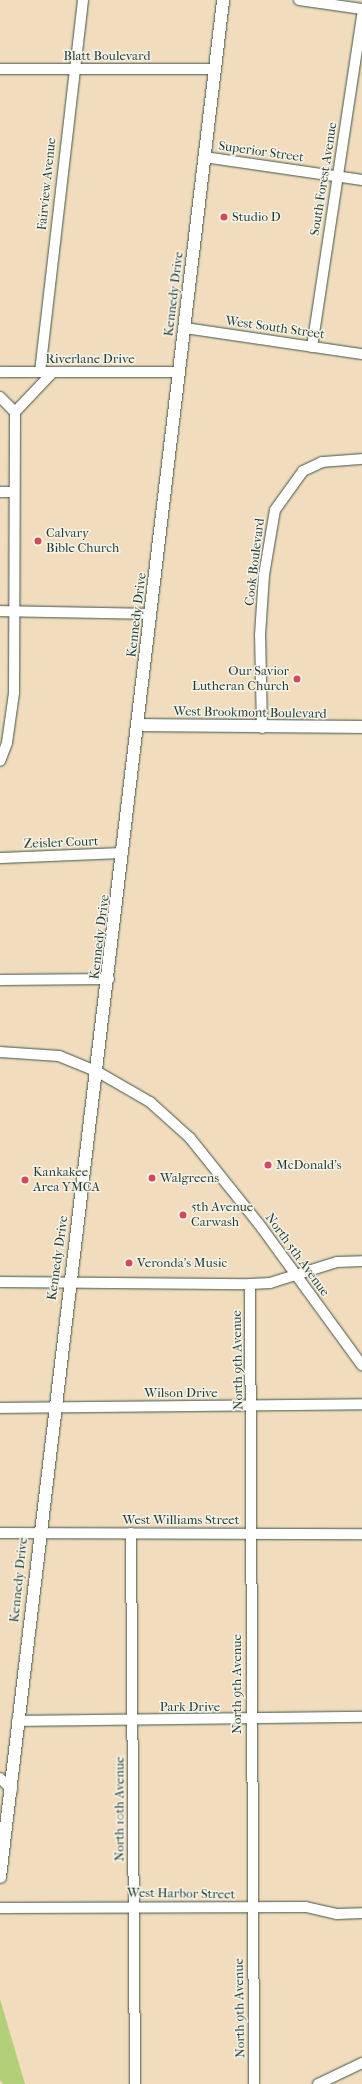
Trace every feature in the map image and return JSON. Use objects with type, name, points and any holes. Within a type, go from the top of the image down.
[{"type":"main road","name":"Kennedy Drive","points":[[0,1877],[12,1790],[17,1721],[38,1533],[68,1282],[98,1072],[223,0]]},
{"type":"main road","name":"West Brookmont Boulevard","points":[[138,725],[262,728],[362,727]]},
{"type":"street","name":"Fairview Avenue","points":[[40,372],[73,69],[83,0]]},
{"type":"street","points":[[299,0],[362,9]]},
{"type":"street","name":"South Forest Avenue","points":[[312,347],[362,16]]},
{"type":"street","name":"Blatt Boulevard","points":[[0,69],[215,69]]},
{"type":"street","name":"Superior Street","points":[[204,157],[362,180]]},
{"type":"street","name":"West South Street","points":[[185,328],[362,354]]},
{"type":"street","name":"Riverlane Drive","points":[[0,372],[180,372]]},
{"type":"street","points":[[14,412],[53,372]]},
{"type":"street","points":[[0,397],[14,412],[14,693],[7,742],[0,761]]},
{"type":"street","name":"Cook Boulevard","points":[[262,728],[260,635],[264,575],[275,510],[302,471],[322,462],[362,459]]},
{"type":"street","points":[[0,492],[14,492]]},
{"type":"street","points":[[0,611],[151,614]]},
{"type":"street","name":"Zeisler Court","points":[[0,858],[123,853]]},
{"type":"street","points":[[0,980],[109,979]]},
{"type":"street","name":"North 5th Avenue","points":[[0,1052],[44,1052],[98,1072],[150,1102],[190,1138],[294,1272],[362,1365]]},
{"type":"street","points":[[0,1282],[250,1284],[270,1282],[294,1272],[337,1262],[362,1261]]},
{"type":"street","name":"North 9th Avenue","points":[[250,1284],[250,1720],[254,2084]]},
{"type":"street","name":"Wilson Drive","points":[[0,1408],[362,1404]]},
{"type":"street","name":"West Williams Street","points":[[0,1533],[362,1534]]},
{"type":"street","name":"North 10th Avenue","points":[[131,1533],[134,2084]]},
{"type":"street","name":"Park Drive","points":[[17,1721],[250,1720],[362,1717]]},
{"type":"street","points":[[0,1778],[12,1790]]},
{"type":"street","name":"West Harbor Street","points":[[0,1908],[133,1906],[252,1908],[362,1913]]},
{"type":"street","points":[[318,2084],[362,2063]]},
{"type":"green space","points":[[0,1999],[25,2084],[3,2084],[0,2080]]},
{"type":"place","name":"Studio D","points":[[224,217]]},
{"type":"place","name":"Calvary Bible Church","points":[[38,541]]},
{"type":"place","name":"Our Savior Lutheran Church","points":[[297,679]]},
{"type":"place","name":"McDonald's","points":[[268,1165]]},
{"type":"place","name":"Walgreens","points":[[152,1178]]},
{"type":"place","name":"Kankakee Area YMCA","points":[[25,1180]]},
{"type":"place","name":"5th Avenue Carwash","points":[[183,1215]]},
{"type":"place","name":"Veronda's Music","points":[[129,1263]]}]
